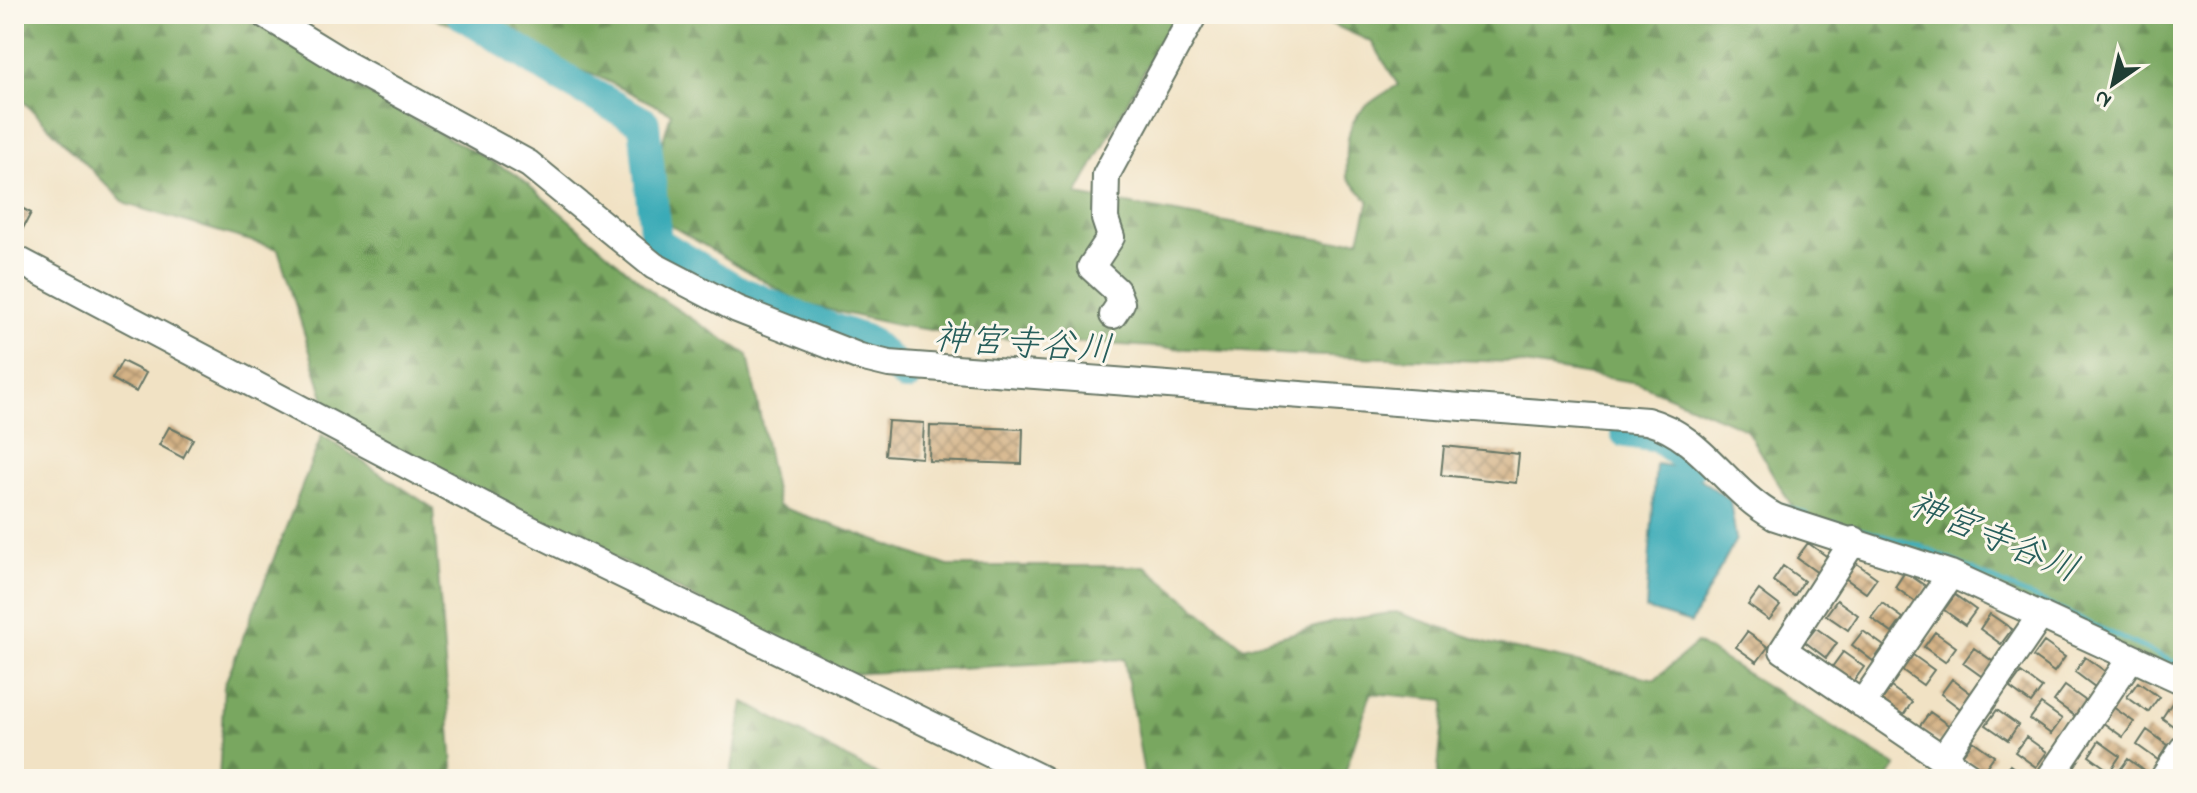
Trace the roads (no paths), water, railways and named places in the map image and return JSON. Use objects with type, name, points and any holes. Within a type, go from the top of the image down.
[{"type":"street","points":[[264,14],[349,66],[529,164],[654,266],[737,309],[860,357],[893,364],[1647,421],[1670,427],[1692,442],[1756,507],[1775,517],[1854,540],[1951,574],[2183,681]]},
{"type":"street","points":[[1113,315],[1121,303],[1119,294],[1091,267],[1111,237],[1105,219],[1106,175],[1194,14]]},
{"type":"street","points":[[14,258],[517,523],[1042,779]]},
{"type":"street","points":[[1854,540],[1783,650],[1973,779]]},
{"type":"street","points":[[1862,704],[1951,574]]},
{"type":"street","points":[[1943,758],[2041,615]]},
{"type":"street","points":[[2049,779],[2131,658]]},
{"type":"street","points":[[2163,779],[2183,749]]},
{"type":"water","points":[[1656,464],[1684,468],[1730,500],[1736,539],[1691,623],[1646,609]]},
{"type":"waterway","name":"神宮寺谷川","points":[[462,14],[561,77],[644,123],[656,242],[734,289],[803,319],[867,341],[906,376]]},
{"type":"waterway","name":"神宮寺谷川","points":[[1626,432],[1658,437],[1693,463]]},
{"type":"waterway","name":"神宮寺谷川","points":[[1770,501],[1806,514]]},
{"type":"waterway","name":"神宮寺谷川","points":[[1834,523],[1918,545],[2183,666]]}]
